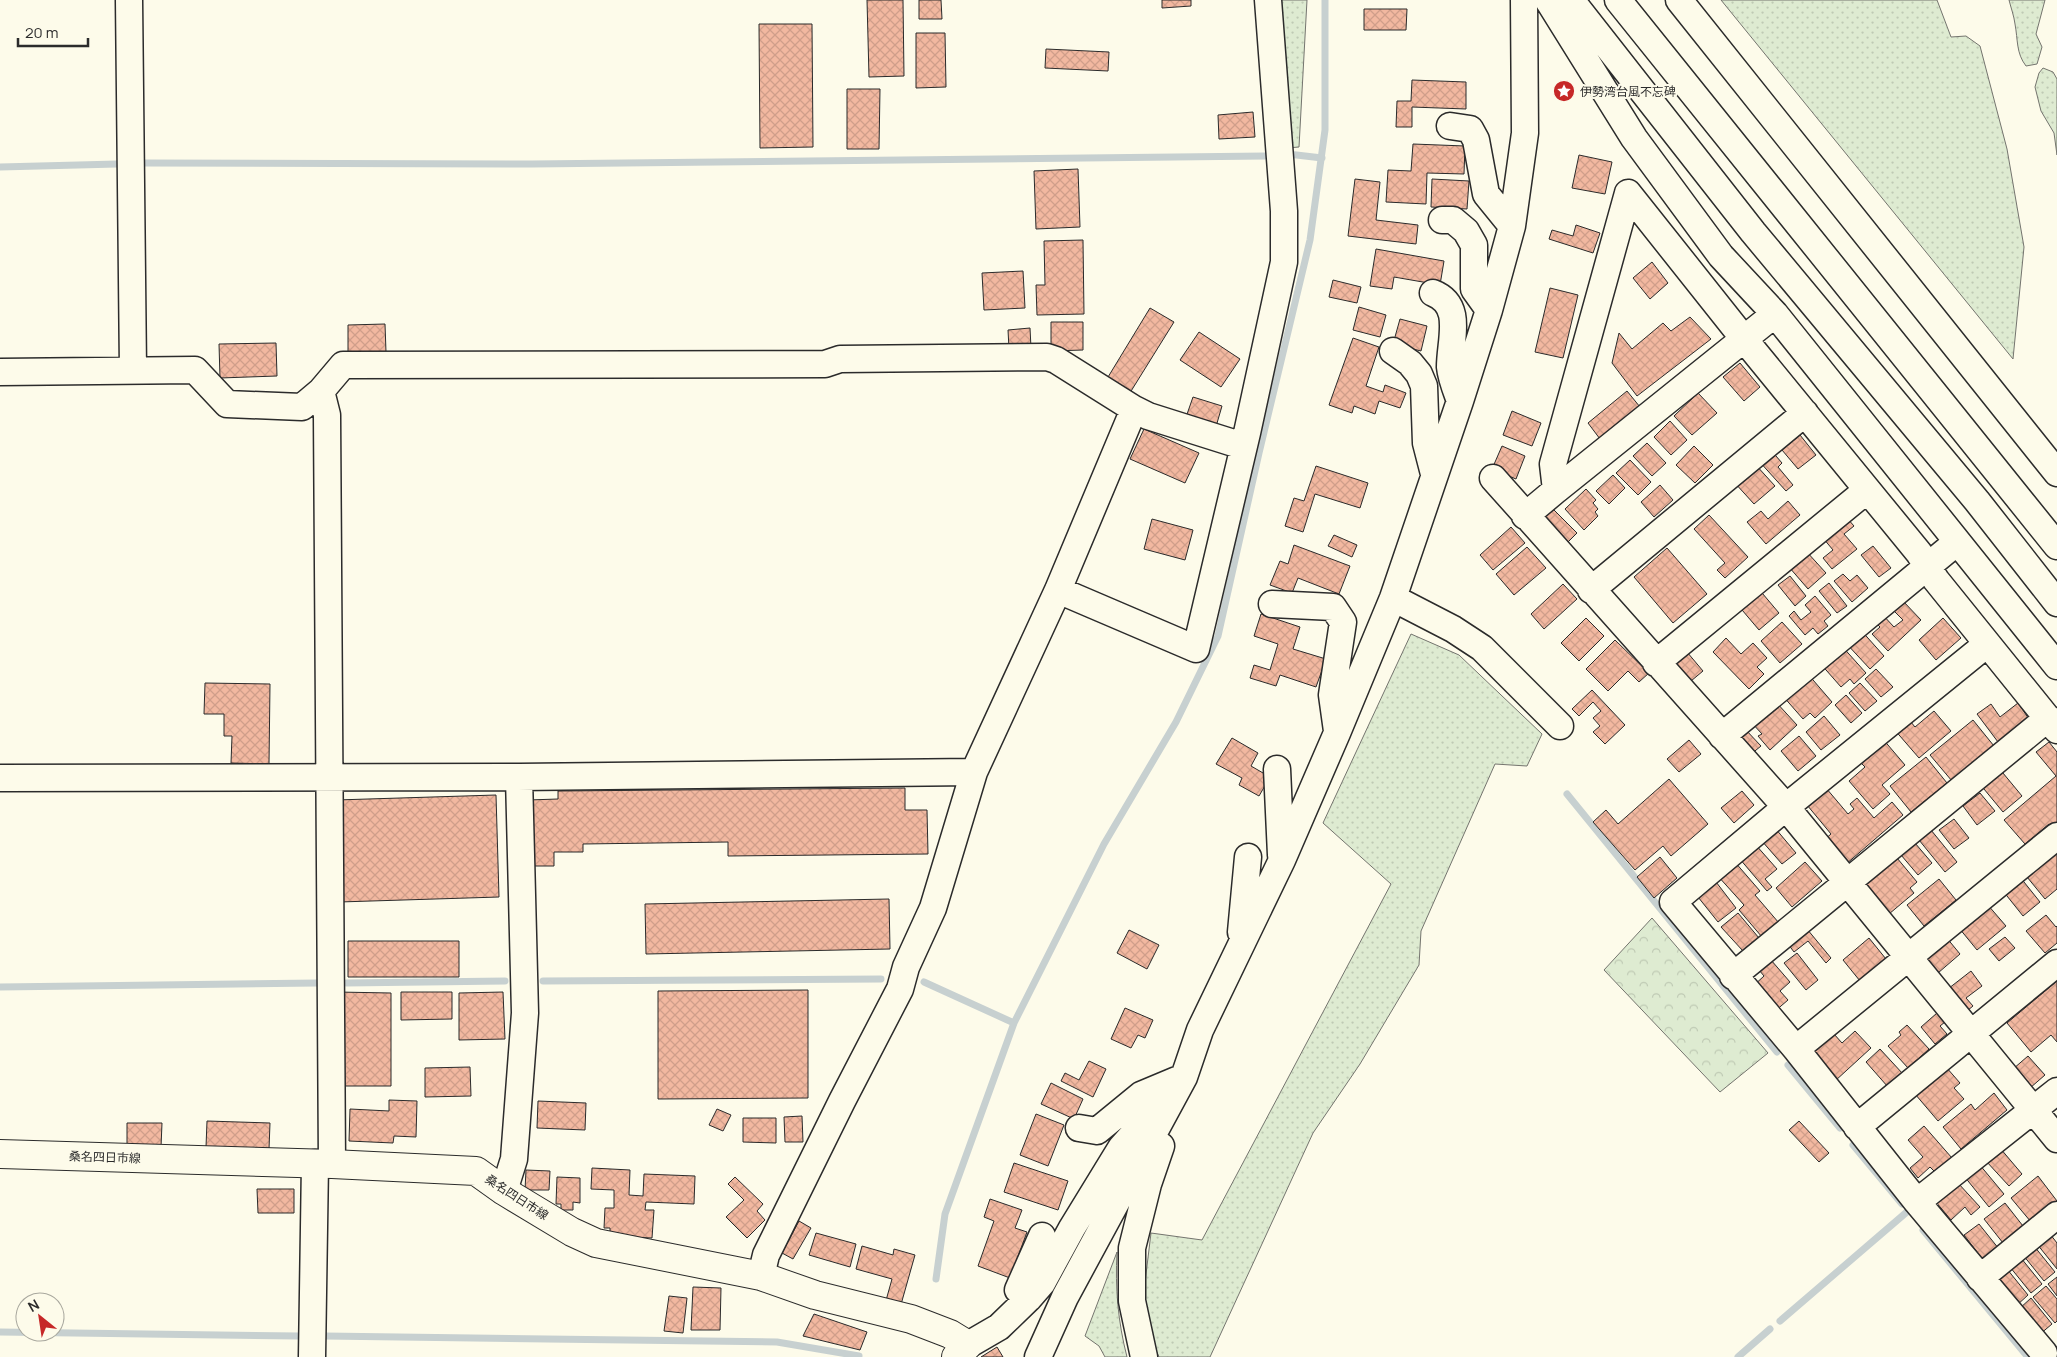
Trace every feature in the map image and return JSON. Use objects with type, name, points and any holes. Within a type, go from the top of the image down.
[{"type":"main road","name":"桑名四日市線","points":[[0,1154],[323,1164],[476,1171],[572,1232],[596,1242],[761,1276],[815,1295],[911,1319],[958,1345]]},
{"type":"street","points":[[129,0],[133,370]]},
{"type":"street","points":[[1058,590],[1196,649],[1284,262],[1284,211],[1268,0]]},
{"type":"street","points":[[1571,0],[1753,232],[1977,501],[2057,603]]},
{"type":"street","points":[[1618,0],[2057,546]]},
{"type":"street","points":[[1679,0],[2057,473]]},
{"type":"street","points":[[1144,1357],[1132,1301],[1132,1248],[1148,1184],[1200,1030],[1282,860],[1393,598],[1489,310],[1512,226],[1525,133],[1529,2]]},
{"type":"street","points":[[1529,2],[1634,138],[1721,256],[1775,314],[2057,666]]},
{"type":"street","points":[[1450,126],[1470,129],[1476,140],[1486,194],[1512,226]]},
{"type":"street","points":[[1556,490],[1554,464],[1628,193],[1744,339],[1919,553],[1987,644],[2052,724],[1733,976]]},
{"type":"street","points":[[1442,220],[1453,220],[1466,231],[1474,245],[1474,289],[1489,310]]},
{"type":"street","points":[[1433,293],[1448,302],[1453,316],[1450,369],[1460,401]]},
{"type":"street","points":[[1525,516],[1775,314]]},
{"type":"street","points":[[1393,351],[1410,363],[1419,374],[1424,386],[1426,443],[1434,474]]},
{"type":"street","points":[[0,372],[195,370],[227,404],[302,407],[321,391],[343,365],[825,364],[840,359],[1047,357],[1056,360],[1148,416],[1243,446]]},
{"type":"street","points":[[312,1357],[323,1164],[328,777],[327,415],[321,391]]},
{"type":"street","points":[[761,1276],[771,1246],[842,1101],[900,989],[906,967],[933,908],[974,772],[1058,590],[1134,409]]},
{"type":"street","points":[[1591,590],[1805,413]]},
{"type":"street","points":[[1493,478],[1786,807],[2057,1139]]},
{"type":"street","points":[[1656,663],[1867,490]]},
{"type":"street","points":[[1722,736],[1957,542]]},
{"type":"street","points":[[1393,598],[1453,629],[1482,648],[1560,726]]},
{"type":"street","points":[[1272,604],[1333,607],[1343,622],[1332,695],[1337,733]]},
{"type":"street","points":[[1987,644],[1786,807],[1673,902],[1796,1049],[1917,1202],[1980,1278],[2048,1351]]},
{"type":"street","points":[[1277,769],[1282,860]]},
{"type":"street","points":[[0,778],[519,777],[974,772]]},
{"type":"street","points":[[504,1190],[514,1159],[525,1013],[519,777]]},
{"type":"street","points":[[1796,1049],[2057,836]]},
{"type":"street","points":[[1240,948],[1248,856]]},
{"type":"street","points":[[1857,1127],[2057,963]]},
{"type":"street","points":[[1079,1128],[1097,1131],[1141,1095],[1184,1077]]},
{"type":"street","points":[[958,1345],[999,1327],[1030,1298],[1042,1283],[1072,1228],[1121,1148],[1184,1077]]},
{"type":"street","points":[[1038,1357],[1065,1297],[1184,1077]]},
{"type":"street","points":[[1917,1202],[2057,1091]]},
{"type":"street","points":[[1980,1278],[2057,1215]]},
{"type":"street","points":[[1030,1298],[1018,1290],[1042,1236]]},
{"type":"green space","points":[[1278,0],[1307,0],[1299,147],[1287,148]]},
{"type":"green space","points":[[1721,0],[1937,0],[1951,37],[1966,36],[1980,46],[2007,149],[2024,247],[2013,359]]},
{"type":"green space","points":[[2009,0],[2045,0],[2036,34],[2042,47],[2037,64],[2026,66],[2020,56],[2015,21]]},
{"type":"green space","points":[[2043,68],[2053,72],[2057,79],[2057,155],[2054,133],[2041,111],[2035,87],[2039,73]]},
{"type":"green space","points":[[1411,634],[1459,655],[1542,734],[1527,766],[1495,764],[1421,931],[1419,965],[1360,1064],[1313,1133],[1210,1357],[1159,1357],[1152,1342],[1143,1299],[1151,1233],[1202,1240],[1391,884],[1323,823]]},
{"type":"green space","points":[[1652,918],[1768,1053],[1720,1092],[1604,970]]},
{"type":"green space","points":[[1117,1252],[1116,1279],[1118,1305],[1127,1357],[1105,1357],[1099,1346],[1085,1336]]},
{"type":"building","points":[[867,0],[903,0],[904,76],[869,77]]},
{"type":"building","points":[[919,0],[941,0],[942,19],[919,19]]},
{"type":"building","points":[[1162,0],[1191,0],[1191,6],[1162,8]]},
{"type":"building","points":[[1364,9],[1407,9],[1406,30],[1364,30]]},
{"type":"building","points":[[759,24],[812,24],[813,147],[760,148]]},
{"type":"building","points":[[916,33],[945,33],[946,87],[916,88]]},
{"type":"building","points":[[1046,49],[1109,52],[1108,71],[1045,68]]},
{"type":"building","points":[[1412,80],[1466,82],[1466,109],[1412,107],[1412,127],[1396,127],[1397,101],[1411,101]]},
{"type":"building","points":[[847,89],[880,89],[879,149],[847,149]]},
{"type":"building","points":[[1253,112],[1255,137],[1219,139],[1218,115]]},
{"type":"building","points":[[1413,144],[1465,146],[1464,174],[1427,173],[1426,204],[1386,202],[1388,170],[1411,171]]},
{"type":"building","points":[[1579,155],[1612,162],[1605,194],[1572,188]]},
{"type":"building","points":[[1078,169],[1080,227],[1036,229],[1034,171]]},
{"type":"building","points":[[1355,179],[1380,182],[1376,220],[1418,225],[1416,244],[1348,236]]},
{"type":"building","points":[[1432,179],[1469,181],[1467,209],[1431,207]]},
{"type":"building","points":[[1576,225],[1600,233],[1593,253],[1549,239],[1552,230],[1573,236]]},
{"type":"building","points":[[1083,240],[1084,314],[1037,315],[1036,285],[1045,285],[1044,241]]},
{"type":"building","points":[[1376,249],[1444,261],[1440,285],[1394,277],[1392,289],[1370,286]]},
{"type":"building","points":[[1652,262],[1668,283],[1650,299],[1633,278]]},
{"type":"building","points":[[1023,271],[1025,308],[984,310],[982,273]]},
{"type":"building","points":[[1333,280],[1361,287],[1357,303],[1329,297]]},
{"type":"building","points":[[1550,288],[1578,295],[1563,358],[1535,352]]},
{"type":"building","points":[[1359,307],[1386,315],[1380,337],[1353,330]]},
{"type":"building","points":[[1150,308],[1174,322],[1128,396],[1105,382]]},
{"type":"building","points":[[1690,317],[1711,339],[1637,396],[1612,363],[1619,333],[1632,349],[1663,323],[1671,331]]},
{"type":"building","points":[[1400,319],[1427,326],[1421,351],[1393,344]]},
{"type":"building","points":[[1051,322],[1083,322],[1083,350],[1051,351]]},
{"type":"building","points":[[385,324],[386,352],[348,353],[348,325]]},
{"type":"building","points":[[1030,328],[1031,348],[1009,349],[1008,330]]},
{"type":"building","points":[[1199,332],[1240,359],[1221,387],[1180,360]]},
{"type":"building","points":[[1353,338],[1379,347],[1366,386],[1383,392],[1385,385],[1406,393],[1400,408],[1379,401],[1375,414],[1354,406],[1352,413],[1329,405]]},
{"type":"building","points":[[276,343],[277,376],[220,378],[219,344]]},
{"type":"building","points":[[1740,363],[1760,387],[1744,401],[1723,377]]},
{"type":"building","points":[[1627,391],[1640,407],[1600,439],[1588,423]]},
{"type":"building","points":[[1698,393],[1717,413],[1692,435],[1674,416]]},
{"type":"building","points":[[1193,397],[1222,406],[1215,430],[1185,420]]},
{"type":"building","points":[[1512,411],[1541,423],[1532,446],[1503,435]]},
{"type":"building","points":[[1670,421],[1687,440],[1671,455],[1654,437]]},
{"type":"building","points":[[1144,429],[1199,453],[1185,483],[1130,459]]},
{"type":"building","points":[[1800,435],[1816,455],[1798,469],[1782,450]]},
{"type":"building","points":[[1647,443],[1666,463],[1652,476],[1633,456]]},
{"type":"building","points":[[1502,446],[1525,456],[1516,479],[1492,469]]},
{"type":"building","points":[[1694,446],[1713,465],[1695,483],[1676,465]]},
{"type":"building","points":[[1770,449],[1782,463],[1778,467],[1793,485],[1786,491],[1758,460]]},
{"type":"building","points":[[1630,460],[1651,482],[1638,495],[1616,473]]},
{"type":"building","points":[[1755,464],[1775,486],[1754,504],[1734,482]]},
{"type":"building","points":[[1316,466],[1368,483],[1360,508],[1315,494],[1303,532],[1285,526],[1294,498],[1304,501]]},
{"type":"building","points":[[1613,475],[1625,488],[1609,504],[1596,491]]},
{"type":"building","points":[[1660,485],[1673,500],[1654,517],[1641,502]]},
{"type":"building","points":[[1586,489],[1596,500],[1593,503],[1598,509],[1595,512],[1598,516],[1584,530],[1565,509]]},
{"type":"building","points":[[1788,501],[1800,515],[1766,544],[1747,522],[1761,511],[1768,519]]},
{"type":"building","points":[[1553,509],[1577,533],[1566,544],[1542,520]]},
{"type":"building","points":[[1709,515],[1748,557],[1725,578],[1717,570],[1725,563],[1694,529]]},
{"type":"building","points":[[1847,518],[1854,526],[1844,534],[1857,549],[1832,569],[1823,558],[1833,550],[1823,538]]},
{"type":"building","points":[[1152,519],[1193,530],[1185,560],[1144,549]]},
{"type":"building","points":[[1511,527],[1525,543],[1493,570],[1480,555]]},
{"type":"building","points":[[1334,535],[1357,545],[1352,557],[1328,546]]},
{"type":"building","points":[[1294,545],[1350,566],[1339,594],[1298,578],[1292,593],[1270,585],[1280,561],[1288,564]]},
{"type":"building","points":[[1873,546],[1891,568],[1879,577],[1861,555]]},
{"type":"building","points":[[1527,547],[1546,568],[1514,595],[1496,574]]},
{"type":"building","points":[[1667,548],[1707,594],[1673,623],[1634,577]]},
{"type":"building","points":[[1806,551],[1826,573],[1808,589],[1789,567]]},
{"type":"building","points":[[1843,574],[1850,581],[1857,575],[1868,588],[1852,602],[1834,581]]},
{"type":"building","points":[[1790,576],[1806,596],[1795,606],[1778,585]]},
{"type":"building","points":[[1829,583],[1847,606],[1837,613],[1819,591]]},
{"type":"building","points":[[1563,584],[1577,599],[1544,629],[1531,614]]},
{"type":"building","points":[[1757,587],[1779,613],[1759,630],[1737,604]]},
{"type":"building","points":[[1815,596],[1831,615],[1824,621],[1828,626],[1818,634],[1813,628],[1805,635],[1789,616],[1794,611],[1801,620],[1811,612],[1805,605]]},
{"type":"building","points":[[1903,601],[1921,620],[1888,651],[1872,634],[1880,627],[1873,620],[1881,613],[1894,627],[1903,620],[1893,610]]},
{"type":"building","points":[[1261,614],[1300,627],[1293,649],[1326,659],[1316,687],[1280,675],[1276,686],[1250,678],[1254,665],[1270,670],[1278,644],[1254,636]]},
{"type":"building","points":[[1586,618],[1604,636],[1579,661],[1561,643]]},
{"type":"building","points":[[1943,618],[1961,638],[1936,660],[1919,640]]},
{"type":"building","points":[[1782,622],[1802,644],[1780,663],[1761,641]]},
{"type":"building","points":[[1859,628],[1884,656],[1870,669],[1844,641]]},
{"type":"building","points":[[1726,638],[1741,654],[1753,643],[1767,658],[1757,667],[1764,674],[1749,689],[1713,652]]},
{"type":"building","points":[[1615,640],[1649,673],[1639,682],[1628,671],[1608,691],[1586,669]]},
{"type":"building","points":[[1840,644],[1866,673],[1854,684],[1850,679],[1841,687],[1819,662]]},
{"type":"building","points":[[1687,652],[1703,671],[1685,686],[1669,667]]},
{"type":"building","points":[[1876,669],[1893,687],[1881,697],[1865,679]]},
{"type":"building","points":[[1807,673],[1832,702],[1815,718],[1810,713],[1803,719],[1782,695]]},
{"type":"building","points":[[205,683],[270,684],[269,764],[231,763],[232,736],[224,736],[224,714],[204,714]]},
{"type":"building","points":[[1860,683],[1877,701],[1865,711],[1849,693]]},
{"type":"building","points":[[1592,690],[1625,725],[1605,744],[1593,732],[1600,726],[1593,718],[1601,711],[1593,702],[1579,716],[1572,709]]},
{"type":"building","points":[[1846,695],[1862,713],[1851,723],[1835,705]]},
{"type":"building","points":[[1775,701],[1797,725],[1770,750],[1758,736],[1762,734],[1751,722]]},
{"type":"building","points":[[2018,703],[2029,719],[1998,742],[1977,714],[1991,704],[2000,717]]},
{"type":"building","points":[[1934,711],[1951,731],[1919,758],[1893,728],[1906,716],[1915,727]]},
{"type":"building","points":[[1824,716],[1840,735],[1821,750],[1806,732]]},
{"type":"building","points":[[1973,720],[1994,746],[1952,781],[1930,755]]},
{"type":"building","points":[[1745,729],[1761,746],[1750,755],[1734,738]]},
{"type":"building","points":[[1799,736],[1816,756],[1798,771],[1781,751]]},
{"type":"building","points":[[1232,738],[1258,753],[1251,766],[1270,777],[1259,796],[1239,785],[1242,778],[1216,764]]},
{"type":"building","points":[[1882,738],[1905,765],[1882,785],[1890,794],[1873,809],[1849,781],[1865,767],[1858,760]]},
{"type":"building","points":[[1689,740],[1701,754],[1679,772],[1667,759]]},
{"type":"building","points":[[2049,742],[2057,752],[2057,827],[2053,830],[2049,824],[2025,844],[2004,820],[2056,776],[2036,752]]},
{"type":"building","points":[[1926,757],[1947,783],[1911,812],[1890,786]]},
{"type":"building","points":[[1998,767],[2022,796],[2003,812],[1979,783]]},
{"type":"building","points":[[1669,779],[1708,824],[1671,856],[1663,846],[1635,870],[1593,822],[1606,810],[1618,824]]},
{"type":"building","points":[[905,788],[905,810],[927,810],[928,854],[728,856],[728,842],[583,844],[583,852],[554,852],[554,866],[529,866],[528,800],[558,799],[558,791]]},
{"type":"building","points":[[1826,788],[1848,814],[1854,809],[1850,804],[1857,798],[1874,818],[1892,802],[1903,815],[1845,865],[1824,840],[1831,834],[1807,805]]},
{"type":"building","points":[[1742,791],[1754,805],[1734,823],[1721,808]]},
{"type":"building","points":[[1980,793],[1995,811],[1977,825],[1963,806]]},
{"type":"building","points":[[496,795],[499,897],[339,902],[336,800]]},
{"type":"building","points":[[1954,819],[1969,838],[1954,849],[1939,830]]},
{"type":"building","points":[[1775,828],[1796,853],[1782,864],[1761,840]]},
{"type":"building","points":[[1931,830],[1957,862],[1945,872],[1919,840]]},
{"type":"building","points":[[1915,843],[1932,863],[1918,875],[1901,855]]},
{"type":"building","points":[[1755,844],[1777,869],[1765,879],[1772,887],[1767,891],[1739,858]]},
{"type":"building","points":[[2057,851],[2057,889],[2045,899],[2027,877]]},
{"type":"building","points":[[1660,857],[1677,878],[1654,898],[1637,877]]},
{"type":"building","points":[[1897,858],[1917,882],[1910,888],[1914,893],[1889,914],[1865,884]]},
{"type":"building","points":[[1734,861],[1760,891],[1755,895],[1779,923],[1762,937],[1739,910],[1744,905],[1717,875]]},
{"type":"building","points":[[1805,862],[1822,881],[1792,907],[1776,888]]},
{"type":"building","points":[[2020,877],[2040,902],[2023,916],[2003,891]]},
{"type":"building","points":[[1713,878],[1736,908],[1718,922],[1694,892]]},
{"type":"building","points":[[1939,879],[1956,900],[1924,926],[1907,905]]},
{"type":"building","points":[[889,899],[890,949],[646,954],[645,904]]},
{"type":"building","points":[[1987,904],[2006,926],[1977,950],[1959,928]]},
{"type":"building","points":[[1738,913],[1759,938],[1743,951],[1721,927]]},
{"type":"building","points":[[2046,915],[2057,926],[2057,943],[2045,953],[2026,931]]},
{"type":"building","points":[[1807,929],[1831,958],[1826,963],[1808,941],[1794,952],[1788,944]]},
{"type":"building","points":[[1129,930],[1159,945],[1147,969],[1117,953]]},
{"type":"building","points":[[1946,937],[1960,954],[1938,973],[1923,956]]},
{"type":"building","points":[[2005,937],[2015,948],[1999,961],[1989,949]]},
{"type":"building","points":[[1869,938],[1886,959],[1860,981],[1843,960]]},
{"type":"building","points":[[348,941],[459,941],[459,977],[348,977]]},
{"type":"building","points":[[1797,953],[1818,980],[1806,990],[1784,963]]},
{"type":"building","points":[[1771,960],[1790,982],[1780,991],[1788,1000],[1774,1012],[1752,987],[1764,976],[1759,970]]},
{"type":"building","points":[[1971,971],[1982,986],[1966,998],[1973,1006],[1962,1015],[1944,992]]},
{"type":"building","points":[[2057,981],[2057,1042],[2051,1035],[2031,1052],[2007,1023]]},
{"type":"building","points":[[808,990],[808,1098],[658,1099],[658,991]]},
{"type":"building","points":[[337,992],[391,993],[391,1086],[337,1086]]},
{"type":"building","points":[[401,992],[452,992],[452,1019],[401,1020]]},
{"type":"building","points":[[503,992],[505,1039],[459,1040],[459,993]]},
{"type":"building","points":[[1125,1008],[1153,1020],[1145,1038],[1138,1035],[1131,1048],[1111,1039]]},
{"type":"building","points":[[1937,1013],[1945,1022],[1940,1026],[1947,1034],[1935,1044],[1921,1027]]},
{"type":"building","points":[[1907,1025],[1929,1049],[1908,1068],[1888,1046],[1901,1035],[1899,1032]]},
{"type":"building","points":[[1855,1031],[1871,1048],[1835,1081],[1811,1054],[1834,1034],[1842,1043]]},
{"type":"building","points":[[1880,1049],[1903,1074],[1888,1087],[1866,1062]]},
{"type":"building","points":[[2028,1056],[2045,1075],[2030,1088],[2013,1069]]},
{"type":"building","points":[[1089,1061],[1106,1069],[1093,1097],[1061,1081],[1065,1073],[1079,1080]]},
{"type":"building","points":[[470,1067],[471,1096],[425,1097],[425,1068]]},
{"type":"building","points":[[1946,1067],[1960,1083],[1954,1088],[1964,1099],[1938,1121],[1915,1094]]},
{"type":"building","points":[[1051,1083],[1083,1099],[1074,1119],[1041,1104]]},
{"type":"building","points":[[1994,1093],[2007,1110],[1961,1149],[1943,1127],[1971,1104],[1975,1110]]},
{"type":"building","points":[[389,1100],[417,1101],[416,1137],[394,1136],[393,1143],[349,1141],[350,1109],[389,1111]]},
{"type":"building","points":[[538,1101],[586,1103],[585,1130],[537,1128]]},
{"type":"building","points":[[717,1109],[731,1115],[723,1131],[709,1125]]},
{"type":"building","points":[[1036,1114],[1064,1125],[1048,1166],[1020,1155]]},
{"type":"building","points":[[802,1116],[803,1142],[785,1142],[784,1117]]},
{"type":"building","points":[[743,1118],[776,1118],[776,1143],[743,1142]]},
{"type":"building","points":[[207,1121],[270,1123],[269,1149],[206,1147]]},
{"type":"building","points":[[1799,1121],[1829,1153],[1819,1162],[1789,1130]]},
{"type":"building","points":[[127,1123],[162,1123],[161,1147],[127,1147]]},
{"type":"building","points":[[1924,1126],[1952,1158],[1935,1172],[1930,1167],[1918,1178],[1910,1168],[1923,1157],[1908,1140]]},
{"type":"building","points":[[2000,1148],[2022,1174],[2009,1186],[1986,1161]]},
{"type":"building","points":[[1014,1163],[1068,1181],[1058,1210],[1004,1192]]},
{"type":"building","points":[[1979,1164],[2004,1194],[1989,1207],[1964,1176]]},
{"type":"building","points":[[592,1168],[630,1170],[629,1195],[643,1196],[644,1174],[695,1176],[694,1204],[646,1202],[645,1210],[654,1210],[652,1238],[610,1236],[610,1228],[604,1228],[605,1208],[614,1208],[614,1190],[591,1189]]},
{"type":"building","points":[[526,1170],[550,1171],[549,1190],[525,1190]]},
{"type":"building","points":[[2038,1176],[2057,1201],[2031,1222],[2011,1198]]},
{"type":"building","points":[[557,1177],[580,1178],[580,1203],[573,1202],[573,1210],[561,1210],[561,1204],[556,1204]]},
{"type":"building","points":[[735,1177],[763,1204],[757,1211],[765,1220],[747,1238],[726,1217],[744,1200],[728,1184]]},
{"type":"building","points":[[1958,1183],[1980,1207],[1971,1215],[1965,1207],[1951,1220],[1936,1202]]},
{"type":"building","points":[[257,1189],[294,1189],[294,1213],[258,1213]]},
{"type":"building","points":[[990,1199],[1022,1210],[1015,1228],[1027,1232],[1010,1278],[978,1266],[994,1221],[984,1217]]},
{"type":"building","points":[[2005,1203],[2023,1226],[2003,1243],[1984,1219]]},
{"type":"building","points":[[799,1221],[811,1228],[793,1259],[782,1253]]},
{"type":"building","points":[[1979,1224],[1999,1249],[1984,1261],[1964,1235]]},
{"type":"building","points":[[816,1233],[856,1244],[850,1267],[809,1255]]},
{"type":"building","points":[[2050,1234],[2057,1243],[2057,1269],[2037,1244]]},
{"type":"building","points":[[862,1246],[893,1255],[894,1249],[915,1255],[900,1308],[885,1304],[892,1279],[856,1269]]},
{"type":"building","points":[[2034,1246],[2055,1272],[2044,1281],[2023,1255]]},
{"type":"building","points":[[2021,1258],[2042,1284],[2031,1293],[2010,1267]]},
{"type":"building","points":[[2007,1269],[2028,1295],[2016,1306],[1994,1280]]},
{"type":"building","points":[[2057,1277],[2057,1296],[2048,1284]]},
{"type":"building","points":[[2046,1286],[2057,1299],[2057,1321],[2055,1323],[2033,1297]]},
{"type":"building","points":[[693,1287],[721,1288],[720,1330],[691,1330]]},
{"type":"building","points":[[669,1296],[687,1298],[683,1333],[664,1331]]},
{"type":"building","points":[[2031,1298],[2052,1324],[2039,1335],[2019,1309]]},
{"type":"building","points":[[814,1314],[867,1332],[860,1350],[803,1336]]},
{"type":"building","points":[[997,1347],[1003,1357],[981,1357]]},
{"type":"waterway","points":[[936,1279],[945,1214],[1014,1023],[1104,844],[1176,722],[1218,636],[1310,240],[1325,130],[1325,0]]},
{"type":"waterway","points":[[1288,154],[1322,158]]},
{"type":"waterway","points":[[144,163],[532,164],[1265,156]]},
{"type":"waterway","points":[[0,167],[117,164]]},
{"type":"waterway","points":[[1567,794],[1777,1052]]},
{"type":"waterway","points":[[543,981],[881,979]]},
{"type":"waterway","points":[[346,983],[505,981]]},
{"type":"waterway","points":[[924,982],[1014,1023]]},
{"type":"waterway","points":[[0,987],[317,983]]},
{"type":"waterway","points":[[1788,1065],[1840,1128]]},
{"type":"waterway","points":[[1853,1145],[1902,1204]]},
{"type":"waterway","points":[[1780,1321],[1908,1211]]},
{"type":"waterway","points":[[1923,1230],[2027,1356]]},
{"type":"waterway","points":[[1738,1357],[1770,1329]]},
{"type":"waterway","points":[[0,1332],[299,1336]]},
{"type":"waterway","points":[[325,1336],[777,1342],[859,1356]]},
{"type":"place","name":"伊勢湾台風不忘碑","points":[[1564,91]]}]
